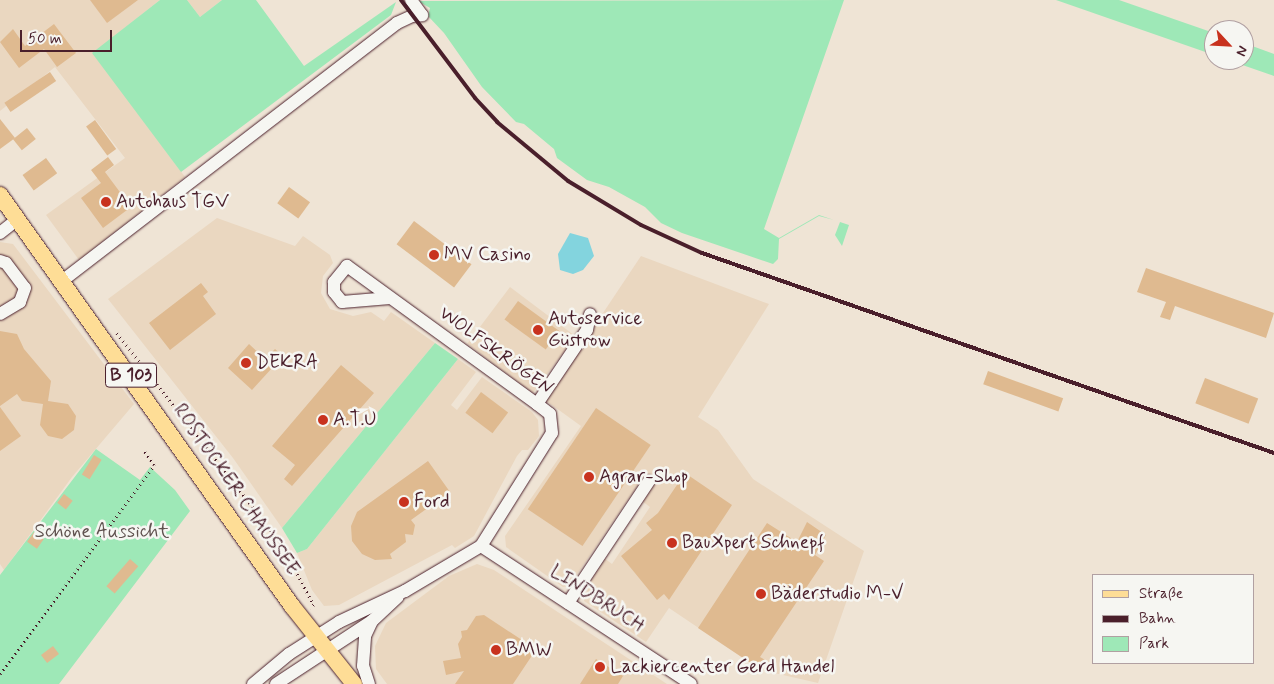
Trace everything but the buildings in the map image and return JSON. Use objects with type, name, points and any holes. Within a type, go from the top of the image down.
[{"type":"main road","name":"ROSTOCKER CHAUSSEE","points":[[0,195],[316,636],[354,684]]},
{"type":"street","points":[[62,281],[397,23],[412,16],[422,16],[411,0]]},
{"type":"street","points":[[0,233],[18,219]]},
{"type":"street","points":[[0,261],[6,263],[25,288],[20,302],[0,314]]},
{"type":"street","name":"WOLFSKRÖGEN","points":[[253,684],[316,636],[366,606],[405,591],[481,546],[552,432],[550,414],[346,266],[334,282],[334,292],[342,302],[390,298]]},
{"type":"street","points":[[537,404],[587,330],[590,314]]},
{"type":"street","points":[[568,603],[650,481]]},
{"type":"street","name":"LINDBRUCH","points":[[481,546],[691,684]]},
{"type":"street","name":"WOLFSKRÖGEN","points":[[276,684],[372,621],[405,591]]},
{"type":"street","name":"WOLFSKRÖGEN","points":[[369,684],[363,666],[365,636],[372,621]]},
{"type":"path","points":[[116,331],[281,543],[314,605]]},
{"type":"path","points":[[0,674],[154,466],[143,450]]},
{"type":"shaded area","points":[[0,0],[160,0],[93,53],[185,177],[79,260],[46,215],[125,158],[55,67],[0,111]]},
{"type":"shaded area","points":[[187,0],[222,0],[200,17]]},
{"type":"shaded area","points":[[217,218],[295,246],[303,236],[330,255],[333,263],[323,276],[321,293],[330,309],[353,316],[371,312],[384,321],[391,312],[435,343],[282,528],[233,458],[108,299]]},
{"type":"shaded area","points":[[0,242],[13,244],[134,404],[72,477],[4,570],[0,564]]},
{"type":"shaded area","points":[[641,256],[769,304],[698,417],[718,430],[753,479],[864,551],[818,683],[761,670],[669,608],[646,642],[584,601],[585,587],[604,558],[612,564],[650,507],[642,501],[655,483],[644,476],[569,586],[563,587],[506,547],[505,536],[581,426],[545,400]]},
{"type":"shaded area","points":[[510,287],[575,336],[533,393],[467,344]]},
{"type":"shaded area","points":[[458,359],[476,372],[451,405],[457,410],[482,377],[532,412],[538,420],[539,436],[528,450],[522,450],[517,456],[474,536],[455,548],[452,545],[339,605],[324,606],[312,590],[297,553],[307,549]]},
{"type":"shaded area","points":[[477,564],[494,570],[667,684],[387,684],[376,669],[375,646],[386,623],[449,576]]},
{"type":"green space","points":[[160,0],[187,0],[200,17],[222,0],[256,0],[304,66],[396,2],[391,15],[181,172],[92,53]]},
{"type":"green space","points":[[844,0],[764,229],[779,238],[819,215],[834,220],[819,216],[779,239],[778,259],[773,264],[682,233],[661,223],[645,207],[609,187],[587,180],[557,158],[554,149],[524,124],[516,122],[482,87],[444,33],[428,16],[430,8],[418,1]]},
{"type":"green space","points":[[1056,0],[1119,0],[1204,30],[1204,52]]},
{"type":"green space","points":[[1254,47],[1274,54],[1274,76],[1254,69]]},
{"type":"green space","points":[[840,222],[849,225],[842,246],[835,235]]},
{"type":"green space","points":[[435,343],[458,359],[307,549],[297,553],[282,528]]},
{"type":"green space","name":"Schöne Aussicht","points":[[96,449],[140,480],[150,467],[175,490],[190,511],[59,684],[0,684],[0,575]]},
{"type":"water","points":[[570,233],[588,238],[594,256],[583,270],[573,274],[560,270],[558,254]]},
{"type":"railway","points":[[401,0],[475,98],[497,122],[568,181],[641,225],[702,253],[1274,453]]},
{"type":"place","name":"Autohaus TGV","points":[[106,202]]},
{"type":"place","name":"MV Casino","points":[[434,255]]},
{"type":"place","name":"Autoservice Güstrow","points":[[538,330]]},
{"type":"place","name":"DEKRA","points":[[246,363]]},
{"type":"place","name":"A.T.U","points":[[323,420]]},
{"type":"place","name":"Agrar-Shop","points":[[589,477]]},
{"type":"place","name":"Ford","points":[[404,502]]},
{"type":"place","name":"BauXpert Schnepf","points":[[672,543]]},
{"type":"place","name":"Bäderstudio M-V","points":[[761,594]]},
{"type":"place","name":"BMW","points":[[496,650]]},
{"type":"place","name":"Lackiercenter Gerd Handel","points":[[600,667]]}]
